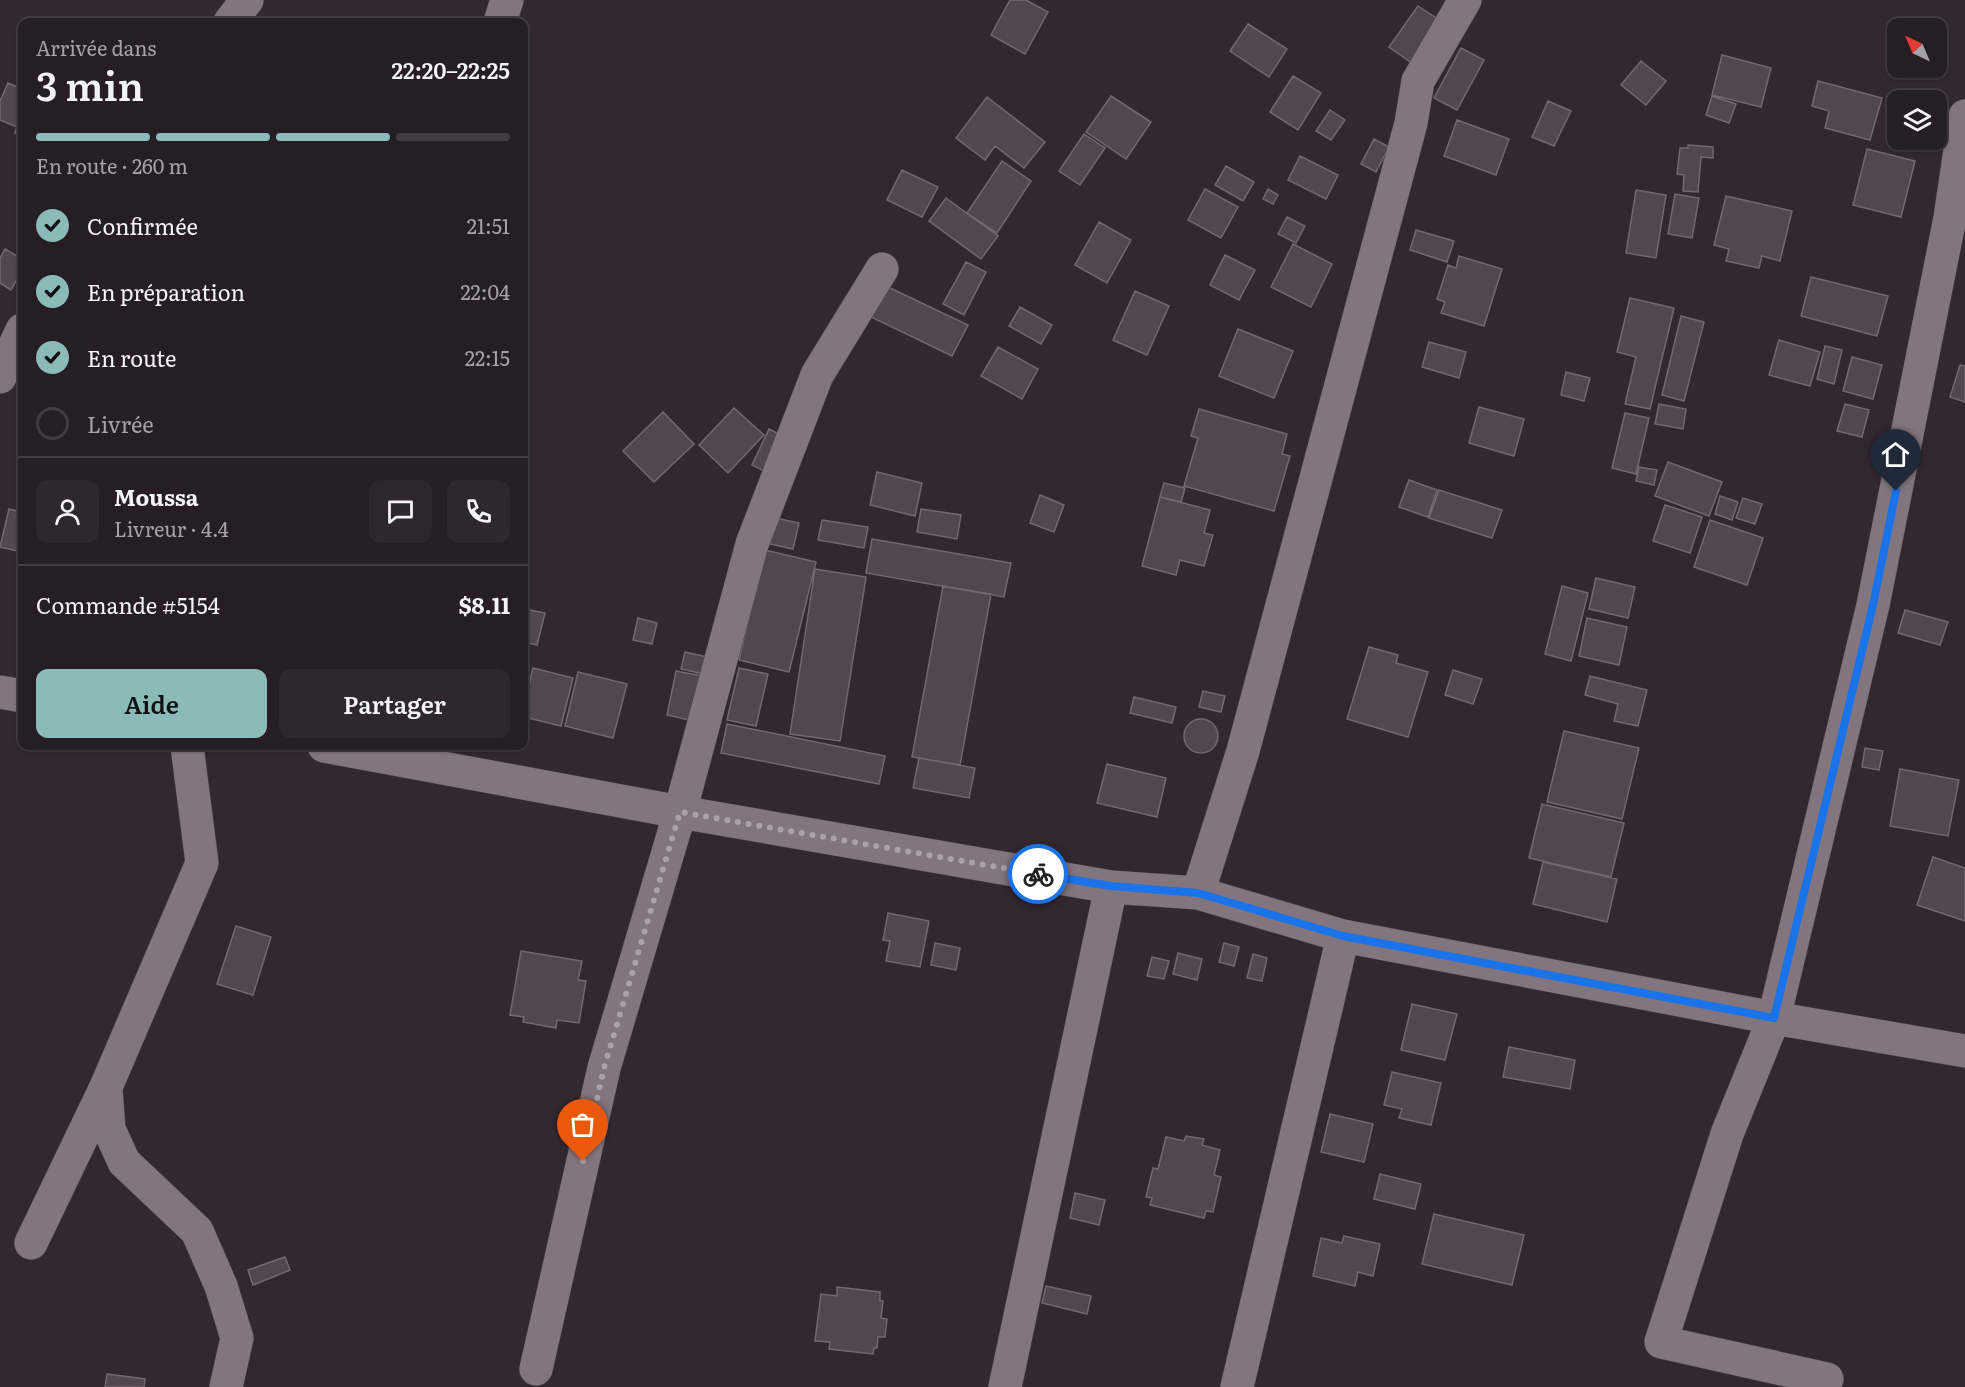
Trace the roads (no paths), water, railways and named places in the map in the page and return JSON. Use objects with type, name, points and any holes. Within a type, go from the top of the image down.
[{"type":"street","points":[[233,18],[247,0]]},
{"type":"street","points":[[501,18],[507,0]]},
{"type":"street","points":[[1198,893],[1243,751],[1411,123],[1418,81],[1464,0]]},
{"type":"street","points":[[1827,1379],[1660,1342],[1727,1134],[1774,1018],[1873,605],[1957,220],[1965,116]]},
{"type":"street","points":[[536,1370],[604,1068],[680,812],[752,544],[817,375],[882,269]]},
{"type":"street","points":[[0,376],[18,338]]},
{"type":"street","points":[[0,692],[18,695]]},
{"type":"street","points":[[32,1243],[106,1087],[202,863],[188,750]]},
{"type":"street","points":[[346,750],[680,812],[1111,886],[1198,893],[1343,936],[1774,1018],[1965,1051]]},
{"type":"street","points":[[1005,1387],[1111,886]]},
{"type":"street","points":[[1237,1387],[1343,936]]},
{"type":"street","points":[[106,1087],[109,1129],[124,1162],[197,1231],[221,1286],[237,1338],[226,1387]]}]
